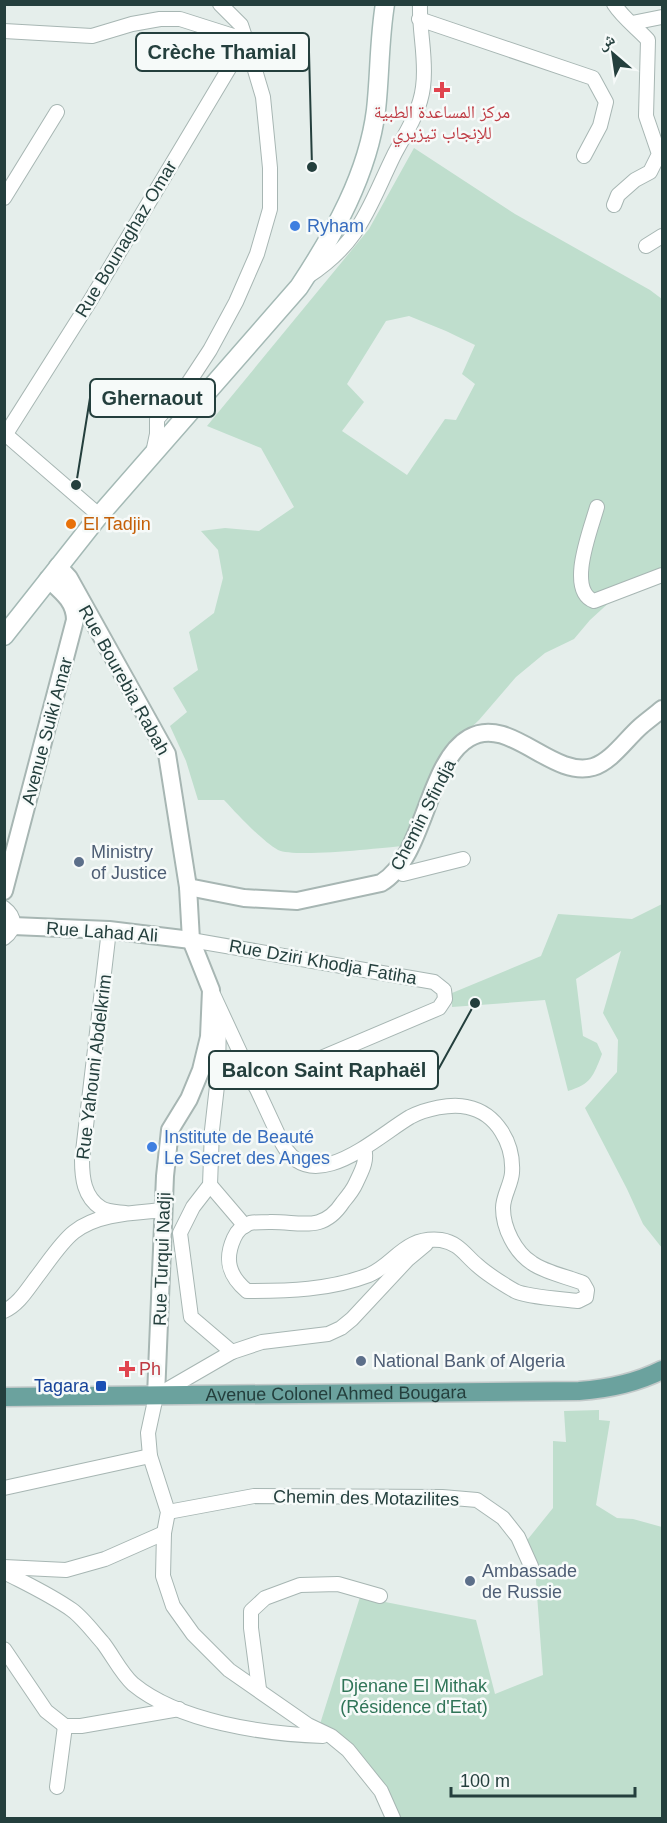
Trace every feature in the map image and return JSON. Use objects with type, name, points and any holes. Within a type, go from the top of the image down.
[{"type":"main road","points":[[4,636],[98,517],[305,278],[326,244],[367,154],[376,111],[385,4]]},
{"type":"main road","name":"Avenue Colonel Ahmed Bougara","points":[[4,1397],[579,1391],[606,1389],[622,1382],[645,1378],[663,1370]]},
{"type":"street","points":[[153,453],[157,419],[187,385],[210,350],[236,302],[257,254],[270,209],[270,168],[263,97],[241,25],[220,4]]},
{"type":"street","points":[[305,278],[334,257],[356,232],[367,215],[417,110],[424,80],[419,20],[420,4]]},
{"type":"street","points":[[614,4],[621,15],[648,40],[646,116],[659,154],[650,172],[635,180],[618,195],[614,205]]},
{"type":"street","points":[[632,23],[663,17]]},
{"type":"street","points":[[4,31],[92,36],[132,24],[160,19],[180,19],[246,40]]},
{"type":"street","points":[[419,20],[593,78],[606,102],[600,126],[584,156]]},
{"type":"street","name":"Rue Bounaghaz Omar","points":[[5,434],[90,301],[246,40]]},
{"type":"street","points":[[4,198],[57,112]]},
{"type":"street","points":[[646,246],[663,237]]},
{"type":"street","points":[[5,434],[93,510],[98,517]]},
{"type":"street","points":[[597,507],[582,557],[581,586],[585,596],[594,601],[663,575]]},
{"type":"street","name":"Rue Bourebia Rabah","points":[[53,573],[67,575],[79,607],[167,754],[188,887],[191,940],[219,1009],[286,1150],[299,1162],[308,1165],[325,1165],[351,1156],[412,1116],[455,1105],[468,1107],[490,1117],[502,1133],[511,1157],[512,1174],[503,1207],[505,1223],[511,1239],[532,1264],[583,1283],[587,1288],[587,1294],[578,1301],[518,1293],[476,1265],[460,1247],[440,1240],[429,1240]]},
{"type":"street","name":"Avenue Suiki Amar","points":[[4,891],[79,607]]},
{"type":"street","name":"Chemin Sfindja","points":[[188,887],[244,898],[297,901],[370,887],[390,878],[397,870],[448,761],[457,748],[471,736],[496,733],[526,745],[564,765],[587,768],[608,758],[641,726],[663,709]]},
{"type":"street","points":[[397,870],[403,874],[463,859]]},
{"type":"street","points":[[4,908],[12,916],[9,932]]},
{"type":"street","name":"Rue Lahad Ali","points":[[9,932],[109,930],[191,940]]},
{"type":"street","name":"Rue Yahouni Abdelkrim","points":[[109,930],[82,1160],[82,1180],[89,1196],[102,1209],[125,1214]]},
{"type":"street","name":"Rue Dziri Khodja Fatiha","points":[[191,940],[434,981],[444,990],[445,999],[439,1008],[255,1086]]},
{"type":"street","name":"Rue Turqui Nadji","points":[[211,990],[209,1036],[201,1070],[189,1099],[170,1130],[165,1176],[156,1396],[148,1433],[150,1456],[168,1512],[164,1533],[163,1576],[173,1606],[193,1634],[229,1670],[308,1725],[331,1736],[348,1750],[381,1791],[393,1818]]},
{"type":"street","points":[[219,1009],[218,1077],[212,1130],[210,1185],[193,1207],[180,1233],[191,1317],[231,1353]]},
{"type":"street","points":[[364,1148],[365,1162],[355,1186],[336,1213],[328,1219],[309,1225],[255,1222],[237,1232],[228,1250],[228,1259],[234,1277],[247,1291],[275,1291],[337,1285],[372,1274],[406,1246],[429,1240]]},
{"type":"street","points":[[210,1185],[245,1226]]},
{"type":"street","points":[[4,1311],[11,1308],[22,1297],[73,1233],[85,1225],[125,1214],[164,1210]]},
{"type":"street","points":[[156,1396],[231,1353],[262,1342],[321,1335],[341,1328],[429,1240]]},
{"type":"street","points":[[4,1488],[150,1456]]},
{"type":"street","name":"Chemin des Motazilites","points":[[168,1512],[254,1496],[442,1497],[477,1500],[503,1518],[518,1538],[531,1566]]},
{"type":"street","points":[[4,1568],[66,1570],[105,1559],[164,1533]]},
{"type":"street","points":[[4,1572],[74,1611],[103,1643],[131,1682],[155,1699],[232,1725],[282,1735],[331,1736]]},
{"type":"street","points":[[259,1689],[250,1629],[251,1611],[265,1598],[300,1585],[338,1584],[380,1596]]},
{"type":"street","points":[[4,1650],[46,1712],[65,1726],[81,1726],[179,1709]]},
{"type":"street","points":[[57,1787],[65,1726]]},
{"type":"green space","points":[[414,148],[515,214],[662,299],[662,569],[613,599],[590,620],[574,639],[545,653],[516,677],[479,720],[453,745],[403,846],[338,852],[287,852],[278,850],[265,840],[224,800],[198,800],[186,761],[170,726],[187,712],[173,688],[198,670],[189,632],[214,613],[223,578],[218,550],[201,531],[225,528],[259,531],[294,507],[261,448],[207,426],[369,229]],"holes":[[[409,316],[475,345],[462,374],[475,384],[456,420],[445,419],[407,475],[342,431],[364,402],[347,384],[386,321]]]},
{"type":"green space","points":[[662,904],[662,1248],[643,1224],[585,1108],[617,1072],[618,1040],[603,1013],[621,951],[576,979],[583,1036],[597,1043],[602,1054],[590,1078],[582,1086],[568,1091],[545,1000],[452,1007],[452,993],[541,956],[558,914],[632,919]]},
{"type":"green space","name":"Djenane El Mithak (Résidence d'Etat)","points":[[599,1410],[599,1420],[610,1421],[596,1505],[617,1518],[633,1519],[662,1527],[662,1818],[396,1818],[368,1765],[343,1736],[320,1724],[360,1597],[476,1620],[495,1694],[543,1675],[535,1568],[524,1544],[553,1508],[553,1441],[566,1442],[564,1411]]},
{"type":"place","name":"مركز المساعدة الطبية للإنجاب تيزيري","points":[[442,90]]},
{"type":"place","name":"Crèche Thamial","points":[[312,167]]},
{"type":"place","name":"Ryham","points":[[295,226]]},
{"type":"place","name":"Ghernaout","points":[[76,485]]},
{"type":"place","name":"El Tadjin","points":[[71,524]]},
{"type":"place","name":"Ministry of Justice","points":[[79,862]]},
{"type":"place","name":"Balcon Saint Raphaël","points":[[475,1003]]},
{"type":"place","name":"Institute de Beauté Le Secret des Anges","points":[[152,1147]]},
{"type":"place","name":"National Bank of Algeria","points":[[361,1361]]},
{"type":"place","name":"Ph","points":[[127,1369]]},
{"type":"place","name":"Tagara","points":[[101,1386]]},
{"type":"place","name":"Ambassade de Russie","points":[[470,1581]]}]
